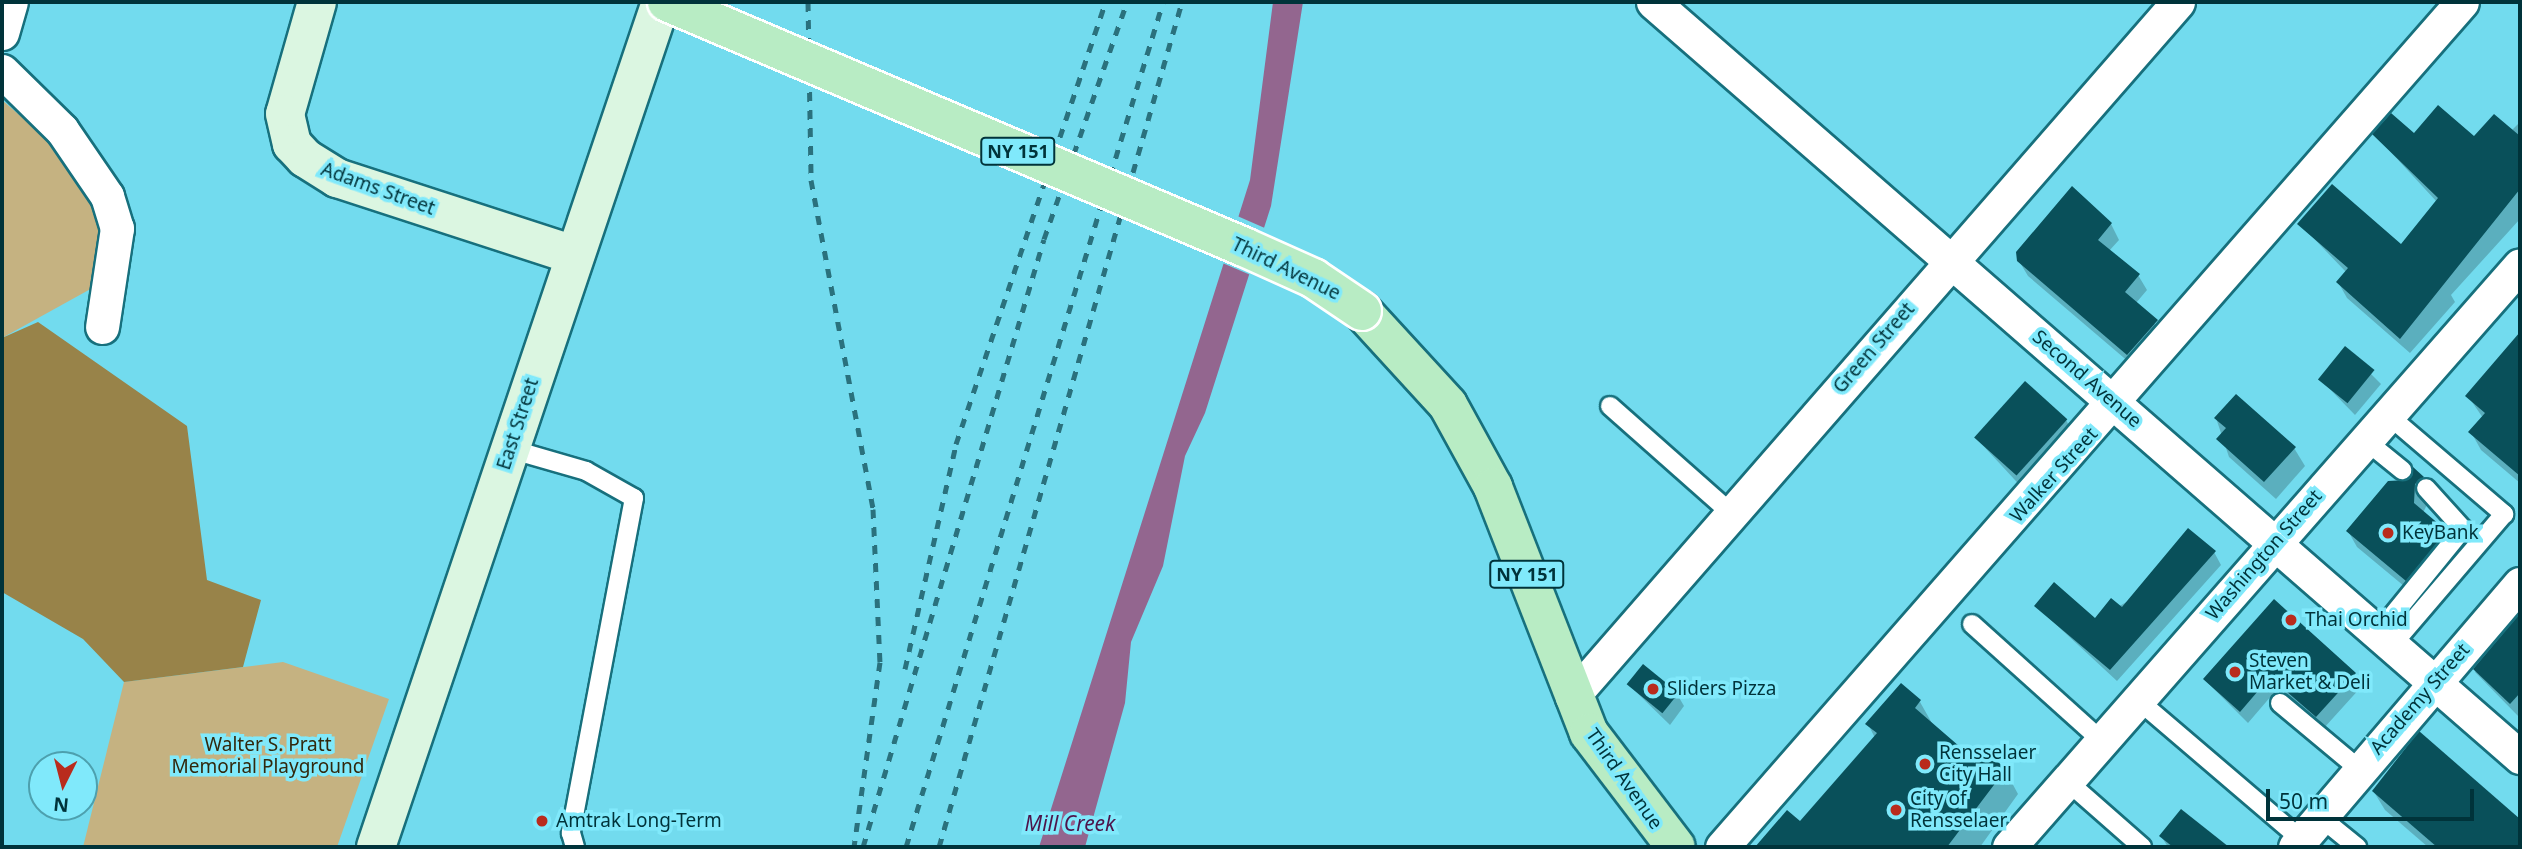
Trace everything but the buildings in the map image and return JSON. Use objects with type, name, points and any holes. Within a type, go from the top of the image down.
[{"type":"main road","name":"Third Avenue","points":[[667,2],[1244,247],[1313,278],[1362,311],[1420,368],[1473,449],[1573,697],[1610,766],[1676,847]]},
{"type":"street","name":"Adams Street","points":[[317,2],[285,114],[292,144],[305,158],[337,178],[573,255]]},
{"type":"street","name":"East Street","points":[[376,847],[573,255],[661,2]]},
{"type":"street","name":"Second Avenue","points":[[1653,2],[2435,680],[2520,757]]},
{"type":"street","name":"Green Street","points":[[1573,697],[1730,512],[2178,2]]},
{"type":"street","name":"Walker Street","points":[[1722,847],[2116,404],[2462,2]]},
{"type":"street","points":[[2,71],[62,130],[107,196],[117,228],[102,327]]},
{"type":"street","name":"Washington Street","points":[[2009,847],[2520,265]]},
{"type":"street","name":"Academy Street","points":[[2305,835],[2435,680],[2520,584]]},
{"type":"lane","points":[[1610,406],[1730,512]]},
{"type":"lane","points":[[2386,638],[2504,514],[2388,415]]},
{"type":"lane","points":[[2365,440],[2402,470]]},
{"type":"lane","points":[[510,449],[586,471],[634,498],[573,840]]},
{"type":"lane","points":[[2386,638],[2463,528],[2426,488]]},
{"type":"lane","points":[[1972,624],[2102,741]]},
{"type":"lane","points":[[2138,699],[2305,835],[2357,847]]},
{"type":"lane","points":[[2280,703],[2360,770]]},
{"type":"lane","points":[[2067,781],[2143,847]]},
{"type":"green space","points":[[2,100],[65,154],[91,187],[107,232],[96,286],[2,338]]},
{"type":"green space","name":"Walter S. Pratt Memorial Playground","points":[[283,662],[389,699],[337,847],[83,847],[89,821],[98,821],[98,787],[124,682]]},
{"type":"shaded area","points":[[38,322],[187,426],[207,580],[261,600],[243,667],[124,682],[83,639],[2,592],[2,338]]},
{"type":"water","name":"Mill Creek","points":[[1273,2],[1303,2],[1271,206],[1205,413],[1185,456],[1163,566],[1131,642],[1125,703],[1085,847],[1039,847],[1250,180]]},
{"type":"pier","points":[[1235,215],[1267,229],[1253,276],[1220,262]]},
{"type":"railway","points":[[808,2],[811,180],[873,509],[880,662],[854,847]]},
{"type":"railway","points":[[905,669],[956,444],[1106,2]]},
{"type":"railway","points":[[863,847],[1044,239],[1127,2]]},
{"type":"railway","points":[[906,847],[1163,2]]},
{"type":"railway","points":[[939,847],[1182,2]]},
{"type":"place","name":"KeyBank","points":[[2388,533]]},
{"type":"place","name":"Thai Orchid","points":[[2291,620]]},
{"type":"place","name":"Steven Market & Deli","points":[[2235,672]]},
{"type":"place","name":"Sliders Pizza","points":[[1653,689]]},
{"type":"place","name":"Rensselaer City Hall","points":[[1925,764]]},
{"type":"place","name":"City of Rensselaer","points":[[1896,810]]},
{"type":"place","name":"Amtrak Long-Term","points":[[542,821]]}]
